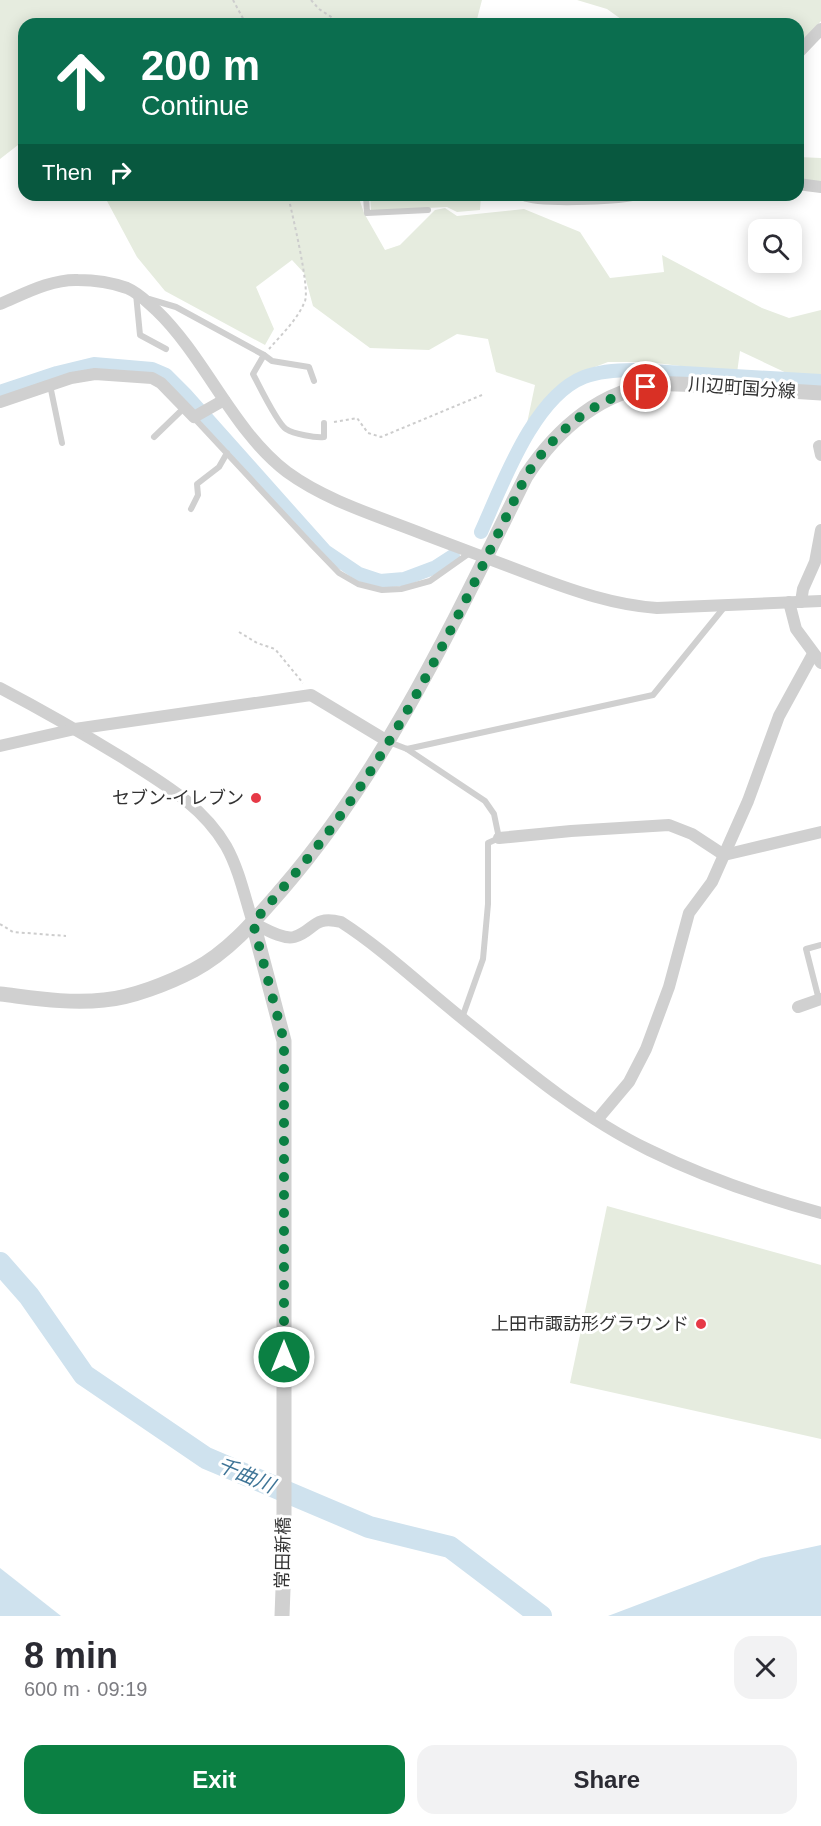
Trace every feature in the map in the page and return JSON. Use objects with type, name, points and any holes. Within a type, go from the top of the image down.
[{"type":"street","points":[[804,47],[821,29]]},
{"type":"street","points":[[804,184],[821,187]]},
{"type":"street","points":[[0,304],[54,283],[77,280],[127,288],[167,320],[202,365],[224,400],[267,454],[288,472],[351,506],[573,590],[633,606],[657,608],[821,600]]},
{"type":"street","points":[[0,402],[71,378],[95,374],[152,378],[161,383],[184,407],[200,414],[224,400]]},
{"type":"street","name":"川辺町国分線","points":[[0,994],[86,1002],[126,995],[171,981],[195,970],[253,923],[307,860],[345,809],[388,742],[437,656],[526,476],[541,453],[580,415],[598,404],[632,390],[671,384],[821,393]]},
{"type":"street","points":[[597,1120],[629,1082],[646,1049],[669,987],[689,913],[712,882],[748,801],[779,716],[817,659],[796,629],[795,602],[814,562],[821,530]]},
{"type":"street","points":[[0,688],[75,729],[167,786],[196,808],[225,845],[234,863],[253,923],[285,937],[294,937],[320,921],[341,922],[542,1083],[597,1120],[648,1150],[717,1180],[776,1201],[821,1213]]},
{"type":"street","points":[[0,746],[75,729],[311,695],[388,742]]},
{"type":"street","points":[[499,838],[669,825],[692,834],[724,855],[821,832]]},
{"type":"street","name":"常田新橋","points":[[253,923],[284,1041],[282,1616]]},
{"type":"street","points":[[798,1007],[820,999]]},
{"type":"lane","points":[[366,201],[367,213],[428,210]]},
{"type":"lane","points":[[166,349],[140,335],[139,296],[176,307],[264,354],[272,361],[309,367],[314,381]]},
{"type":"lane","points":[[264,354],[253,374],[263,395],[286,429],[314,438],[324,437],[324,423]]},
{"type":"lane","points":[[50,385],[62,443]]},
{"type":"lane","points":[[154,437],[184,407]]},
{"type":"lane","points":[[200,414],[227,453],[339,573],[358,584],[382,590],[401,589],[430,581],[471,552]]},
{"type":"lane","points":[[191,509],[198,495],[197,484],[219,467],[227,453]]},
{"type":"lane","points":[[407,749],[653,695],[726,605]]},
{"type":"lane","points":[[388,742],[407,749],[484,801],[494,814],[499,838],[488,843],[488,904],[483,959],[462,1019]]},
{"type":"lane","points":[[820,999],[807,949],[821,945]]},
{"type":"path","points":[[233,0],[243,18]]},
{"type":"path","points":[[311,0],[319,9],[333,18]]},
{"type":"path","points":[[264,354],[299,311],[306,298],[289,201]]},
{"type":"path","points":[[324,423],[357,418],[368,433],[381,437],[482,395]]},
{"type":"path","points":[[239,632],[257,643],[275,649],[316,698]]},
{"type":"path","points":[[0,924],[13,932],[66,936]]},
{"type":"shaded area","points":[[0,0],[482,0],[477,18],[18,18],[18,145],[0,159]]},
{"type":"shaded area","points":[[577,0],[821,0],[821,21],[804,39],[804,18],[620,18],[607,9]]},
{"type":"shaded area","points":[[804,157],[821,158],[821,185],[804,182]]},
{"type":"shaded area","points":[[107,201],[360,201],[364,213],[385,250],[400,245],[435,210],[445,208],[457,216],[524,209],[580,232],[610,278],[664,272],[662,255],[762,308],[789,318],[821,310],[821,378],[793,376],[740,351],[737,373],[648,362],[608,362],[579,373],[561,384],[526,428],[535,385],[496,372],[488,339],[457,334],[429,350],[370,348],[313,306],[304,273],[292,260],[256,287],[274,329],[265,345],[165,291],[137,257]]},
{"type":"shaded area","points":[[370,201],[481,201],[480,210],[457,212],[447,207],[371,211]]},
{"type":"shaded area","name":"上田市諏訪形グラウンド","points":[[607,1206],[821,1265],[821,1439],[570,1383]]},
{"type":"water","points":[[821,1545],[821,1616],[608,1616],[761,1558]]},
{"type":"water","points":[[0,1568],[61,1616],[0,1616]]},
{"type":"waterway","points":[[0,392],[57,373],[94,364],[152,369],[166,375],[185,394],[325,551],[359,574],[380,581],[404,579],[436,567],[453,556]]},
{"type":"waterway","points":[[481,532],[509,468],[535,423],[549,403],[566,388],[584,377],[609,371],[634,370],[821,381]]},
{"type":"waterway","name":"千曲川","points":[[0,1263],[29,1296],[84,1375],[206,1458],[369,1527],[450,1547],[541,1616]]},
{"type":"place","name":"セブン-イレブン","points":[[256,798]]},
{"type":"place","name":"上田市諏訪形グラウンド","points":[[701,1324]]},
{"type":"route","points":[[284,1357],[284,1041],[253,923],[307,860],[345,809],[388,742],[437,656],[526,476],[541,453],[580,415],[617,395],[646,387]]}]
